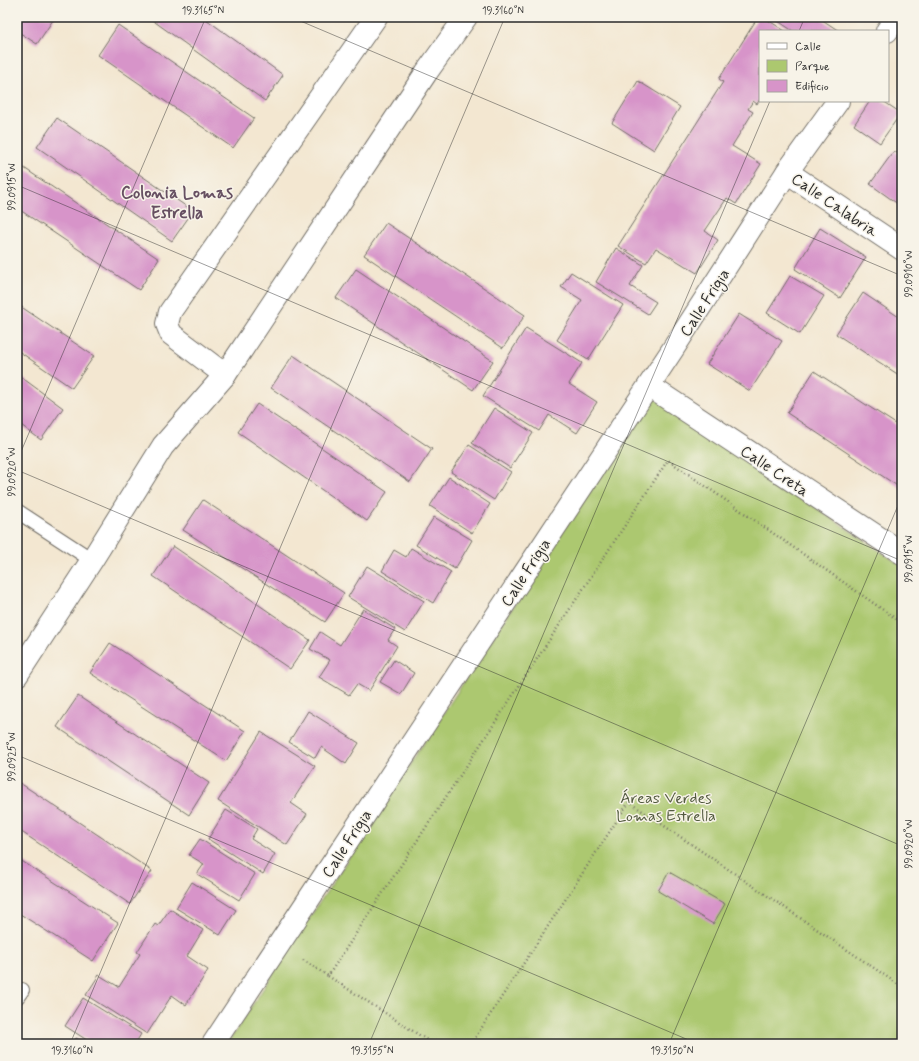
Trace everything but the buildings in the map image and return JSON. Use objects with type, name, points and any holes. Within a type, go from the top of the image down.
[{"type":"street","points":[[225,375],[171,334],[167,324],[170,312],[376,17]]},
{"type":"street","points":[[17,674],[92,560],[163,446],[225,375],[426,72],[466,17]]},
{"type":"street","points":[[888,30],[897,17]]},
{"type":"street","name":"Calle Frigia","points":[[213,1044],[649,386],[788,172],[837,102]]},
{"type":"street","name":"Calle Calabria","points":[[788,172],[902,249]]},
{"type":"street","name":"Calle Creta","points":[[649,386],[902,553]]},
{"type":"lane","points":[[17,511],[92,560]]},
{"type":"path","points":[[433,1044],[328,976],[668,460],[902,623]]},
{"type":"path","points":[[471,1044],[630,802],[902,987]]},
{"type":"green space","name":"Áreas Verdes Lomas Estrella","points":[[651,396],[902,566],[902,1044],[227,1044]]},
{"type":"district","name":"Colonia Lomas Estrella","points":[[177,202]]}]
